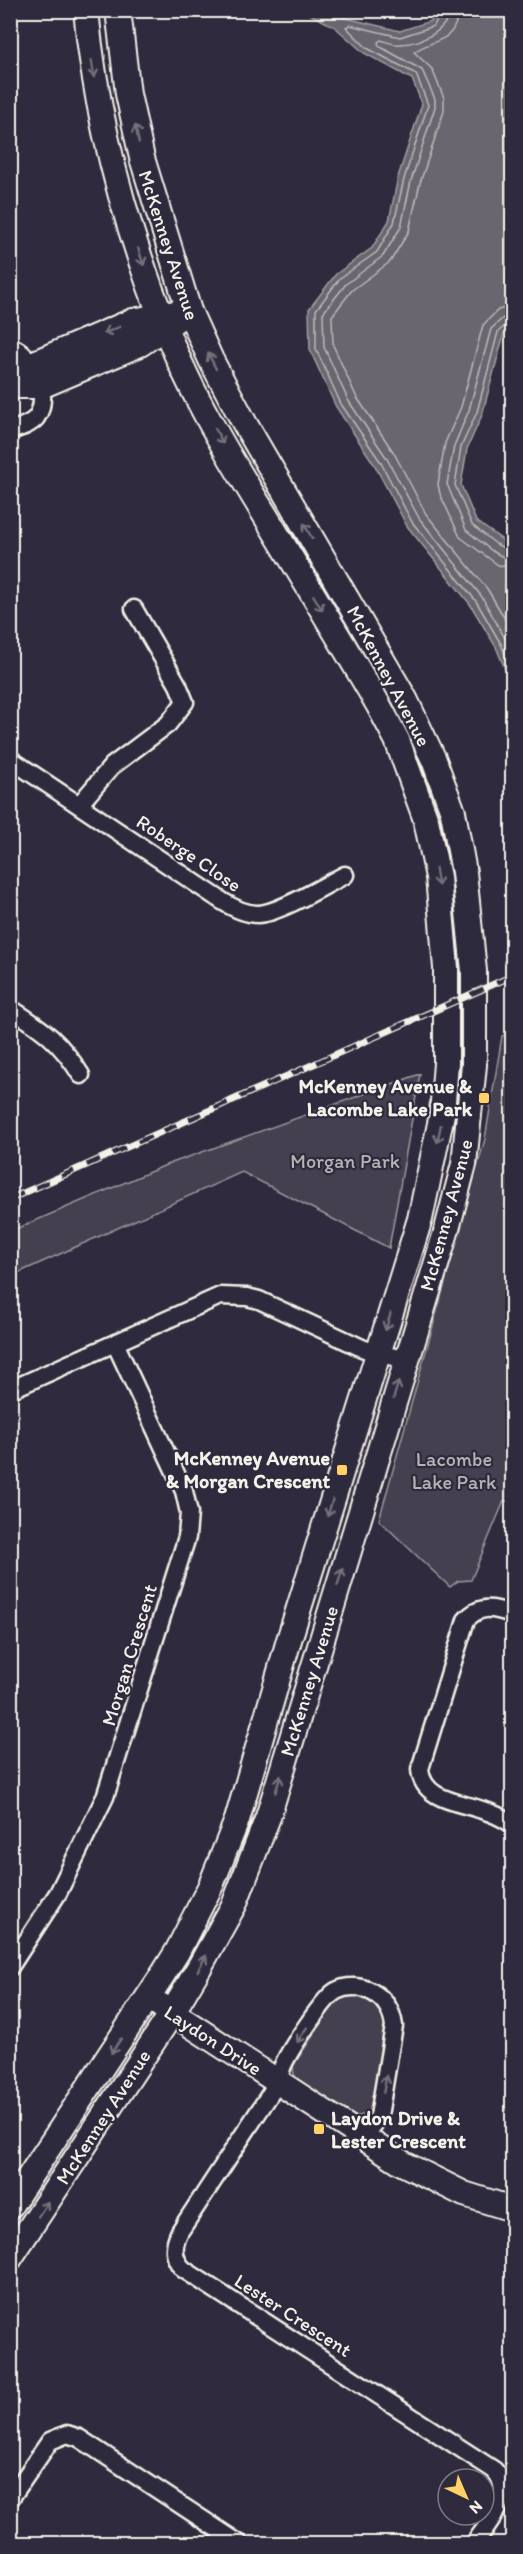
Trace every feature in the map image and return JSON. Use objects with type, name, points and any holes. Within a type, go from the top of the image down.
[{"type":"main road","name":"McKenney Avenue","points":[[10,2206],[177,1952],[206,1894],[237,1820],[289,1640],[420,1219],[442,1114],[446,1063],[446,968],[438,877],[426,819],[397,740],[374,697],[226,451],[163,321],[109,153],[95,81],[86,10]]},
{"type":"main road","name":"McKenney Avenue","points":[[10,2258],[172,2013],[234,1905],[268,1817],[447,1229],[464,1164],[474,1065],[474,971],[464,872],[453,812],[434,760],[405,699],[221,381],[189,311],[151,194],[142,158],[128,94],[118,10]]},
{"type":"main road","points":[[11,386],[32,364],[133,321],[163,321],[189,311]]},
{"type":"main road","points":[[11,386],[42,386],[140,344],[163,321]]},
{"type":"main road","name":"Laydon Drive","points":[[148,1997],[423,2175],[464,2194],[513,2209]]},
{"type":"street","points":[[10,345],[21,352],[32,364],[42,386],[37,417],[31,423],[10,432]]},
{"type":"street","points":[[80,805],[112,766],[168,724],[185,702],[178,685],[134,609]]},
{"type":"street","name":"Roberge Close","points":[[10,759],[228,905],[245,913],[259,914],[273,911],[345,875]]},
{"type":"street","points":[[13,1013],[51,1036],[65,1051],[81,1076]]},
{"type":"street","points":[[10,1390],[116,1345],[220,1296],[247,1297],[270,1304],[378,1354],[406,1359]]},
{"type":"street","name":"Morgan Crescent","points":[[10,1967],[62,1885],[105,1797],[187,1537],[189,1514],[184,1491],[116,1345]]},
{"type":"street","points":[[513,1614],[487,1608],[474,1612],[466,1620],[420,1769],[424,1784],[434,1794],[483,1810],[513,1824]]},
{"type":"street","name":"Laydon Drive","points":[[278,2082],[284,2063],[329,1996],[342,1988],[351,1987],[374,1993],[390,2012],[394,2033],[379,2116],[365,2138]]},
{"type":"street","name":"Lester Crescent","points":[[278,2082],[180,2231],[174,2244],[176,2258],[183,2269],[494,2470],[501,2478],[503,2494],[497,2508],[474,2544]]},
{"type":"street","points":[[10,2499],[50,2441],[67,2434],[79,2438],[240,2544]]},
{"type":"green space","name":"Lacombe Lake Park","points":[[512,1031],[512,1502],[504,1501],[471,1580],[458,1581],[450,1587],[379,1520],[485,1139],[502,1036]]},
{"type":"green space","name":"Morgan Park","points":[[420,1074],[389,1248],[242,1172],[11,1276],[11,1231],[166,1165]]},
{"type":"green space","points":[[354,1994],[375,2004],[386,2024],[373,2106],[370,2111],[361,2116],[355,2116],[300,2081],[294,2075],[293,2066],[333,2005],[341,1997]]},
{"type":"water","points":[[304,11],[333,11],[342,17],[400,31],[431,21],[436,11],[512,11],[512,327],[504,334],[482,415],[467,449],[461,485],[476,521],[512,547],[512,686],[496,647],[470,604],[407,526],[374,464],[336,407],[310,350],[309,309],[336,274],[372,248],[389,221],[398,177],[422,104],[412,79],[364,53],[335,27]]},
{"type":"railway","points":[[10,1199],[512,976]]},
{"type":"place","name":"McKenney Avenue & Lacombe Lake Park","points":[[484,1098]]},
{"type":"place","name":"McKenney Avenue & Morgan Crescent","points":[[342,1470]]},
{"type":"place","name":"Laydon Drive & Lester Crescent","points":[[319,2129]]}]
